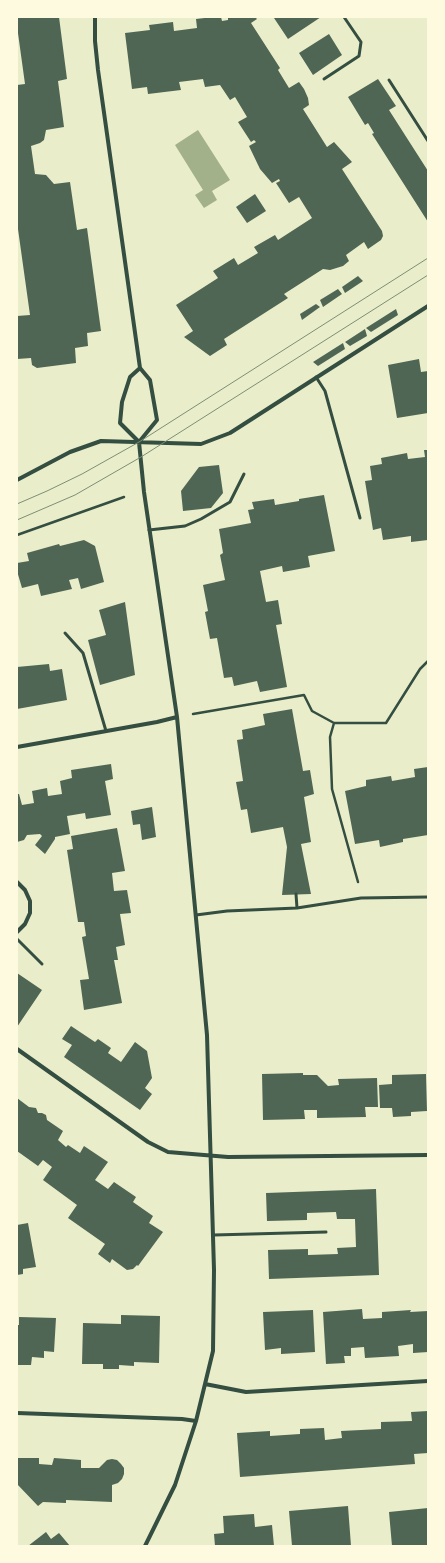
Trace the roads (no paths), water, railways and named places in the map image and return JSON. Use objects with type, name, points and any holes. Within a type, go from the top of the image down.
[{"type":"street","points":[[95,17],[95,41],[98,70],[140,368],[150,380],[157,420],[139,442]]},
{"type":"street","points":[[17,480],[70,452],[101,441],[201,444],[230,433],[428,306]]},
{"type":"street","points":[[140,368],[130,377],[122,402],[120,423],[139,442],[149,530],[177,717],[207,1035],[214,1235],[213,1351],[196,1421],[175,1485],[145,1546]]},
{"type":"street","points":[[17,747],[157,722],[177,717]]},
{"type":"street","points":[[17,882],[25,890],[30,901],[30,913],[25,924],[17,932]]},
{"type":"street","points":[[17,1049],[148,1142],[168,1152],[242,1157],[428,1155]]},
{"type":"street","points":[[205,1384],[246,1392],[428,1381]]},
{"type":"street","points":[[17,1413],[182,1419],[196,1421]]},
{"type":"lane","points":[[324,80],[359,56],[361,42],[344,17]]},
{"type":"lane","points":[[389,80],[428,141]]},
{"type":"lane","points":[[316,377],[325,391],[360,518]]},
{"type":"lane","points":[[149,530],[185,526],[224,506],[230,502],[244,474]]},
{"type":"lane","points":[[65,633],[83,653],[106,730]]},
{"type":"lane","points":[[296,894],[297,908]]},
{"type":"lane","points":[[196,914],[297,908],[362,898],[428,897]]},
{"type":"lane","points":[[17,939],[42,964]]},
{"type":"lane","points":[[214,1235],[326,1232]]},
{"type":"tram line","points":[[17,504],[82,474],[139,442],[428,258]]},
{"type":"tram line","points":[[17,520],[75,495],[141,457],[428,275]]}]
